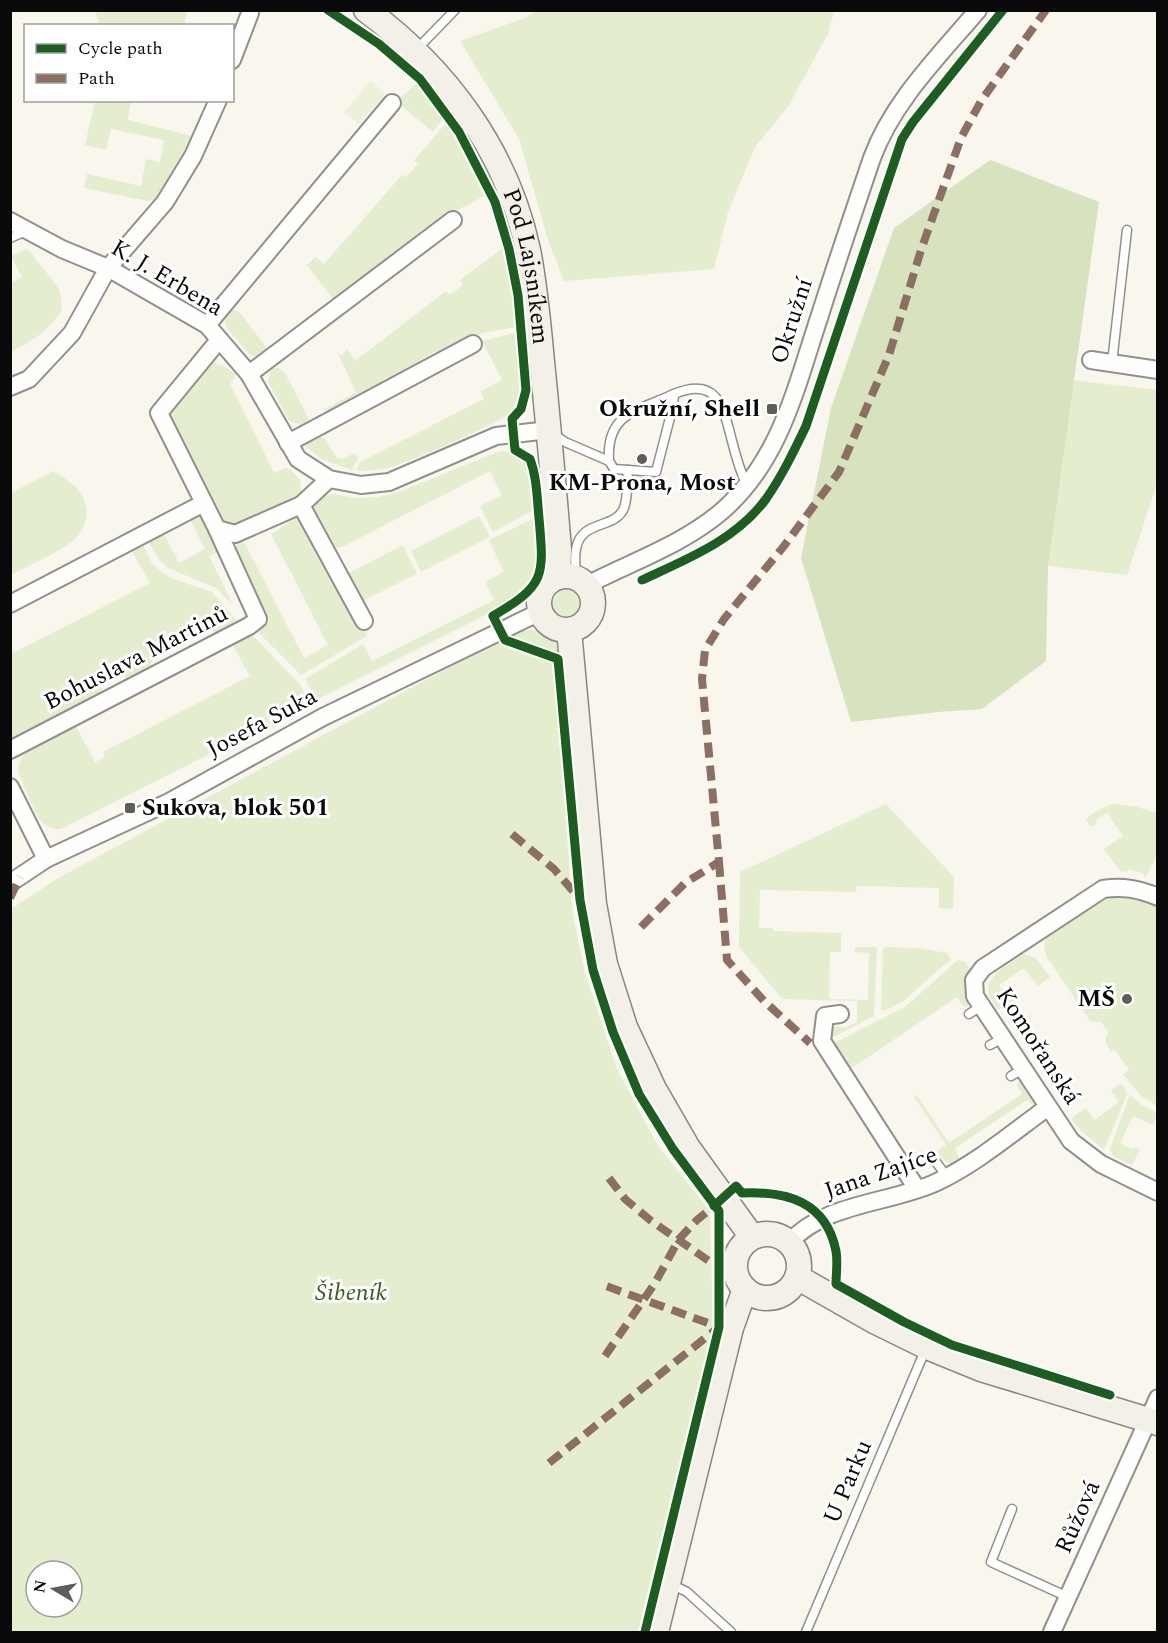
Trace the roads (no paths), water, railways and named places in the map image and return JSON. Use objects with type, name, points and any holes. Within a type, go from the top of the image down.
[{"type":"street","name":"Okružní","points":[[574,580],[695,530],[722,511],[747,486],[765,462],[786,416],[882,134],[909,93],[978,10]]},
{"type":"street","name":"Pod Lajsníkem","points":[[369,12],[416,50],[449,86],[483,136],[506,183],[520,219],[533,279],[559,549],[574,580]]},
{"type":"street","points":[[234,55],[250,13]]},
{"type":"street","points":[[10,387],[29,379],[72,333],[108,268],[165,202],[193,156],[217,102]]},
{"type":"street","points":[[207,325],[392,104]]},
{"type":"street","points":[[249,374],[453,220]]},
{"type":"street","name":"K. J. Erbena","points":[[10,221],[62,249],[108,268],[207,325],[249,374],[298,459],[329,479],[361,485],[389,482],[496,436],[549,430]]},
{"type":"street","points":[[219,340],[159,413],[217,528],[235,534],[301,505],[329,479]]},
{"type":"street","points":[[288,442],[473,344]]},
{"type":"street","points":[[1091,360],[1158,370]]},
{"type":"street","points":[[10,604],[204,503]]},
{"type":"street","points":[[301,505],[364,621]]},
{"type":"street","name":"Bohuslava Martinů","points":[[10,750],[249,626],[258,619],[217,528]]},
{"type":"street","points":[[574,580],[591,594],[592,610],[584,624],[569,630],[560,630],[551,626],[540,612],[540,595],[550,581],[574,580]]},
{"type":"street","name":"Josefa Suka","points":[[10,883],[46,859],[169,802],[323,717],[540,612]]},
{"type":"street","points":[[569,630],[594,904],[605,964],[625,1028],[654,1089],[688,1148],[752,1237]]},
{"type":"street","points":[[10,787],[46,859]]},
{"type":"street","name":"Komořanská","points":[[1158,897],[1142,890],[1121,886],[1103,889],[983,968],[974,980],[975,1010],[1017,1073],[1048,1107],[1071,1141],[1101,1164],[1158,1192]]},
{"type":"street","points":[[840,1014],[825,1016],[822,1041],[917,1189]]},
{"type":"street","name":"Jana Zajíce","points":[[789,1243],[799,1231],[821,1219],[917,1189],[947,1177],[967,1166],[1048,1107]]},
{"type":"street","points":[[761,1234],[772,1234],[789,1243],[798,1259],[797,1277],[792,1286],[784,1293],[764,1298],[753,1295],[745,1289],[738,1281],[735,1272],[735,1261],[744,1243],[761,1234]]},
{"type":"street","points":[[797,1277],[876,1322],[927,1347],[981,1369],[1152,1422]]},
{"type":"street","points":[[656,1632],[731,1328],[745,1289]]},
{"type":"street","name":"Růžová","points":[[1055,1626],[1152,1422],[1158,1398]]},
{"type":"lane","points":[[416,50],[455,10]]},
{"type":"lane","points":[[10,238],[28,230]]},
{"type":"lane","points":[[1112,363],[1127,230]]},
{"type":"lane","points":[[674,394],[656,472],[614,469],[609,461],[609,439],[616,425],[630,414],[674,394],[684,390],[700,389],[711,393],[719,400],[725,414],[738,465],[747,486]]},
{"type":"lane","points":[[549,430],[564,442],[609,461]]},
{"type":"lane","points":[[574,580],[575,550],[579,538],[587,530],[618,518],[624,507],[628,470]]},
{"type":"lane","points":[[931,1155],[947,1177]]},
{"type":"lane","name":"U Parku","points":[[806,1632],[927,1347]]},
{"type":"lane","points":[[1012,1509],[991,1562],[1068,1597]]},
{"type":"lane","points":[[669,1583],[687,1592],[731,1632]]},
{"type":"place","name":"Okružní, Shell","points":[[772,409]]},
{"type":"place","name":"KM-Prona, Most","points":[[642,459]]},
{"type":"place","name":"Sukova, blok 501","points":[[130,808]]},
{"type":"place","name":"MŠ","points":[[1127,999]]},
{"type":"park label","name":"Šibeník","points":[[351,1293]]}]
